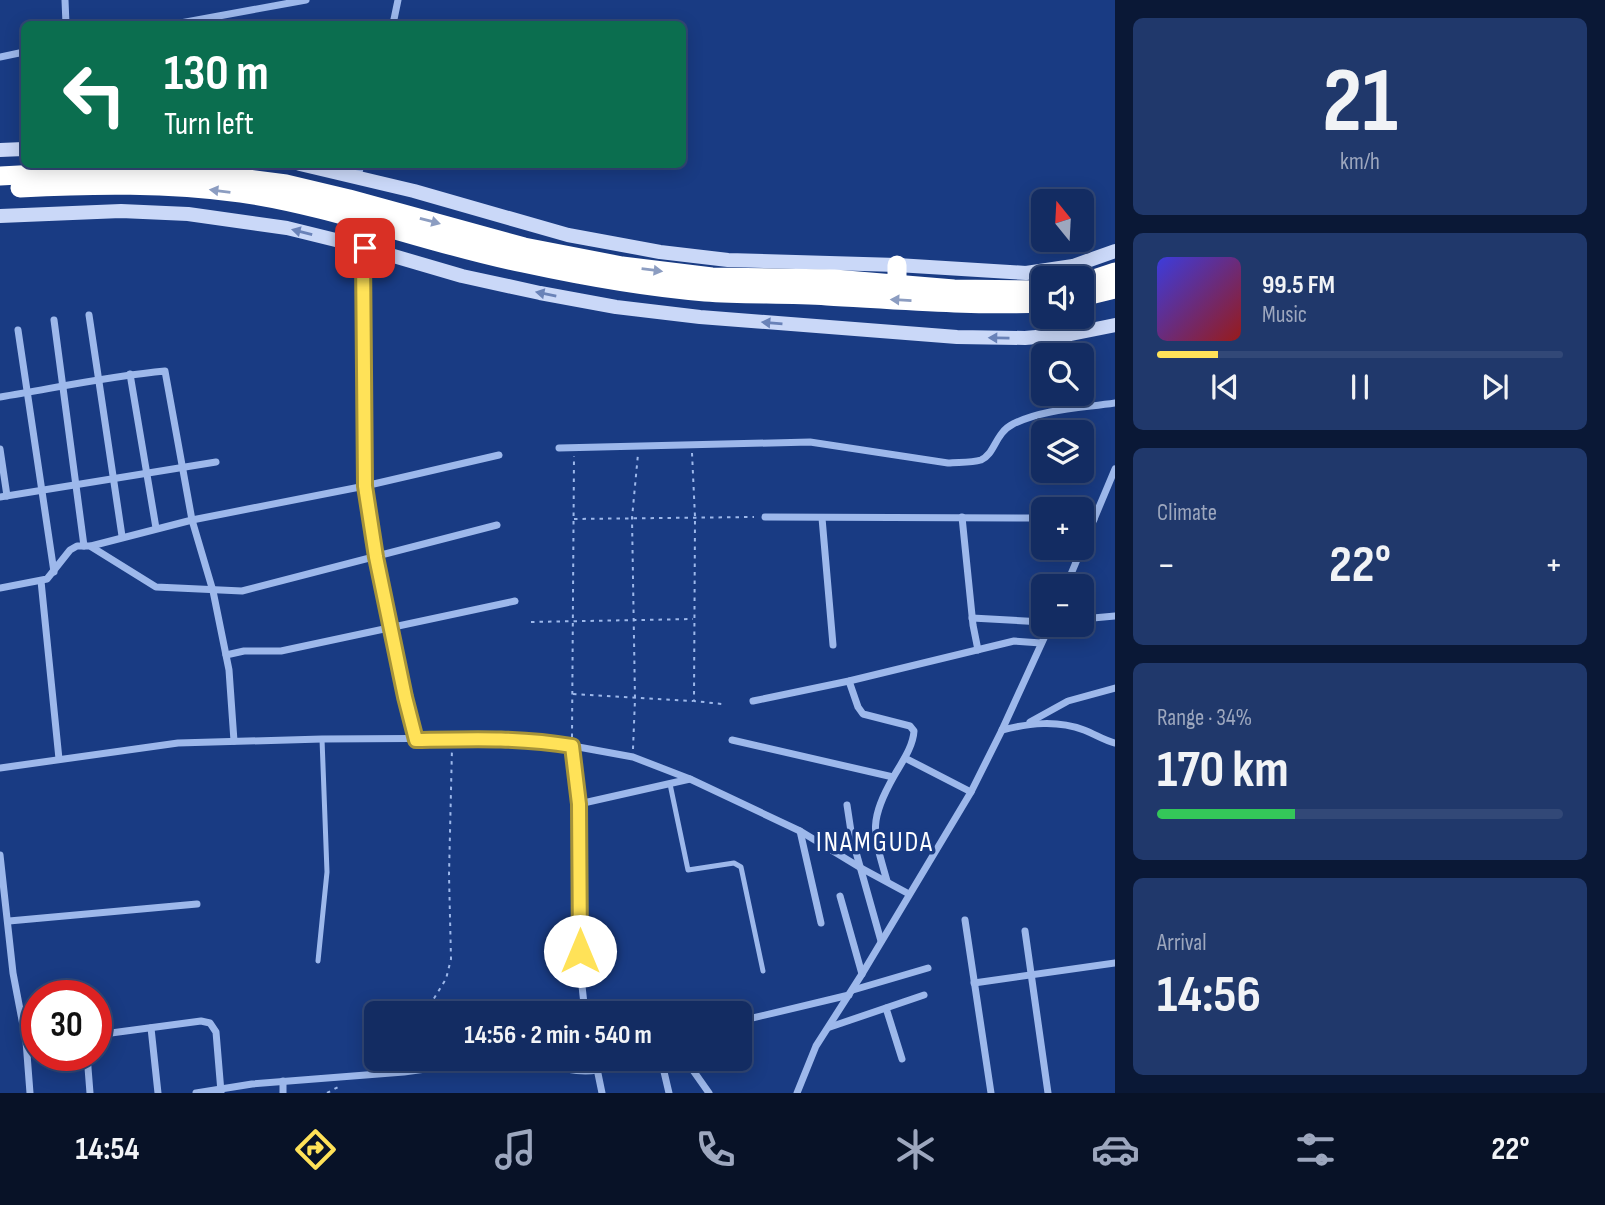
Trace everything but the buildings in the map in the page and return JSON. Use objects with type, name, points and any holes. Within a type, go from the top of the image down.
[{"type":"highway","points":[[0,176],[130,169],[240,178],[324,193],[524,247],[622,266],[712,277],[834,279],[897,275],[954,289],[1031,290]]},
{"type":"highway","points":[[0,190],[129,184],[178,186],[243,194],[331,212],[520,263],[620,281],[707,292],[822,295],[990,305],[1031,303]]},
{"type":"highway","points":[[1094,279],[1115,272]]},
{"type":"highway","points":[[1094,294],[1115,289]]},
{"type":"street","points":[[65,0],[66,21]]},
{"type":"street","points":[[191,21],[306,0]]},
{"type":"street","points":[[394,21],[398,0]]},
{"type":"street","points":[[0,57],[21,53]]},
{"type":"street","points":[[0,150],[21,149]]},
{"type":"street","points":[[334,168],[359,171],[414,191],[568,235],[660,252],[728,260],[897,275],[1026,272],[1073,266],[1115,251]]},
{"type":"street","points":[[0,216],[121,211],[188,214],[287,229],[462,276],[540,293],[616,307],[700,317],[957,337],[1025,338],[1071,334],[1115,324]]},
{"type":"street","points":[[365,248],[362,332],[365,486],[376,557],[416,740]]},
{"type":"street","points":[[89,315],[122,536]]},
{"type":"street","points":[[54,320],[75,485],[87,546]]},
{"type":"street","points":[[18,330],[54,572]]},
{"type":"street","points":[[0,397],[130,374],[165,371],[192,520],[213,591],[229,670],[234,741]]},
{"type":"street","points":[[130,374],[156,528]]},
{"type":"street","points":[[559,448],[810,442],[948,463],[968,462],[986,456],[998,436],[1012,425],[1047,414],[1115,403]]},
{"type":"street","points":[[0,450],[4,496],[216,462]]},
{"type":"street","points":[[0,587],[47,579],[70,550],[122,536],[365,486],[499,454]]},
{"type":"street","points":[[1094,519],[1115,469]]},
{"type":"street","points":[[765,517],[1031,518]]},
{"type":"street","points":[[822,517],[833,645]]},
{"type":"street","points":[[962,517],[972,618],[978,650]]},
{"type":"street","points":[[87,546],[98,549],[156,587],[242,591],[497,525]]},
{"type":"street","points":[[41,581],[59,759]]},
{"type":"street","points":[[226,655],[244,651],[281,651],[515,601]]},
{"type":"street","points":[[1094,618],[1115,616]]},
{"type":"street","points":[[972,618],[1031,621]]},
{"type":"street","points":[[797,1093],[816,1046],[863,974],[971,792],[1044,637]]},
{"type":"street","points":[[753,701],[849,681],[1016,640],[1041,643]]},
{"type":"street","points":[[849,681],[863,714],[913,728],[915,734],[877,813],[874,831],[887,881]]},
{"type":"street","points":[[1026,724],[1069,701],[1115,688]]},
{"type":"street","points":[[1002,730],[1043,723],[1082,729],[1115,743]]},
{"type":"street","points":[[0,768],[167,744],[322,739],[540,740],[633,757],[690,779],[800,831],[909,894]]},
{"type":"street","points":[[732,740],[893,778]]},
{"type":"street","points":[[572,746],[579,804],[580,968],[584,1001]]},
{"type":"street","points":[[905,758],[971,792]]},
{"type":"street","points":[[579,804],[690,779]]},
{"type":"street","points":[[847,805],[849,823],[881,941]]},
{"type":"street","points":[[800,831],[821,923]]},
{"type":"street","points":[[0,855],[13,973],[21,1015]]},
{"type":"street","points":[[841,896],[863,974]]},
{"type":"street","points":[[9,921],[197,904]]},
{"type":"street","points":[[965,920],[991,1093]]},
{"type":"street","points":[[1026,931],[1048,1093]]},
{"type":"street","points":[[974,983],[1112,963]]},
{"type":"street","points":[[752,1018],[851,993],[928,968]]},
{"type":"street","points":[[829,1027],[924,995]]},
{"type":"street","points":[[886,1008],[902,1059]]},
{"type":"street","points":[[112,1033],[201,1021],[210,1023],[216,1032],[221,1092]]},
{"type":"street","points":[[151,1028],[158,1093]]},
{"type":"street","points":[[28,1071],[30,1093]]},
{"type":"street","points":[[88,1071],[90,1093]]},
{"type":"street","points":[[196,1093],[221,1092],[283,1081],[403,1071]]},
{"type":"street","points":[[597,1071],[603,1093]]},
{"type":"street","points":[[664,1071],[669,1093]]},
{"type":"street","points":[[693,1071],[709,1093]]},
{"type":"street","points":[[283,1081],[284,1093]]},
{"type":"lane","points":[[318,961],[327,872],[322,739]]},
{"type":"lane","points":[[670,784],[688,870],[734,863],[741,867],[763,971]]},
{"type":"path","points":[[691,445],[695,517],[694,701]]},
{"type":"path","points":[[633,757],[635,699],[632,518],[639,446]]},
{"type":"path","points":[[572,746],[575,447]]},
{"type":"path","points":[[573,519],[765,517]]},
{"type":"path","points":[[531,622],[694,619]]},
{"type":"path","points":[[573,694],[722,704]]},
{"type":"path","points":[[432,1001],[446,979],[452,959],[449,875],[451,739]]},
{"type":"district","name":"INAMGUDA","points":[[875,841]]},
{"type":"route","points":[[365,248],[362,332],[365,486],[376,557],[416,740],[498,738],[540,740],[572,746],[579,804],[580,951]]}]
